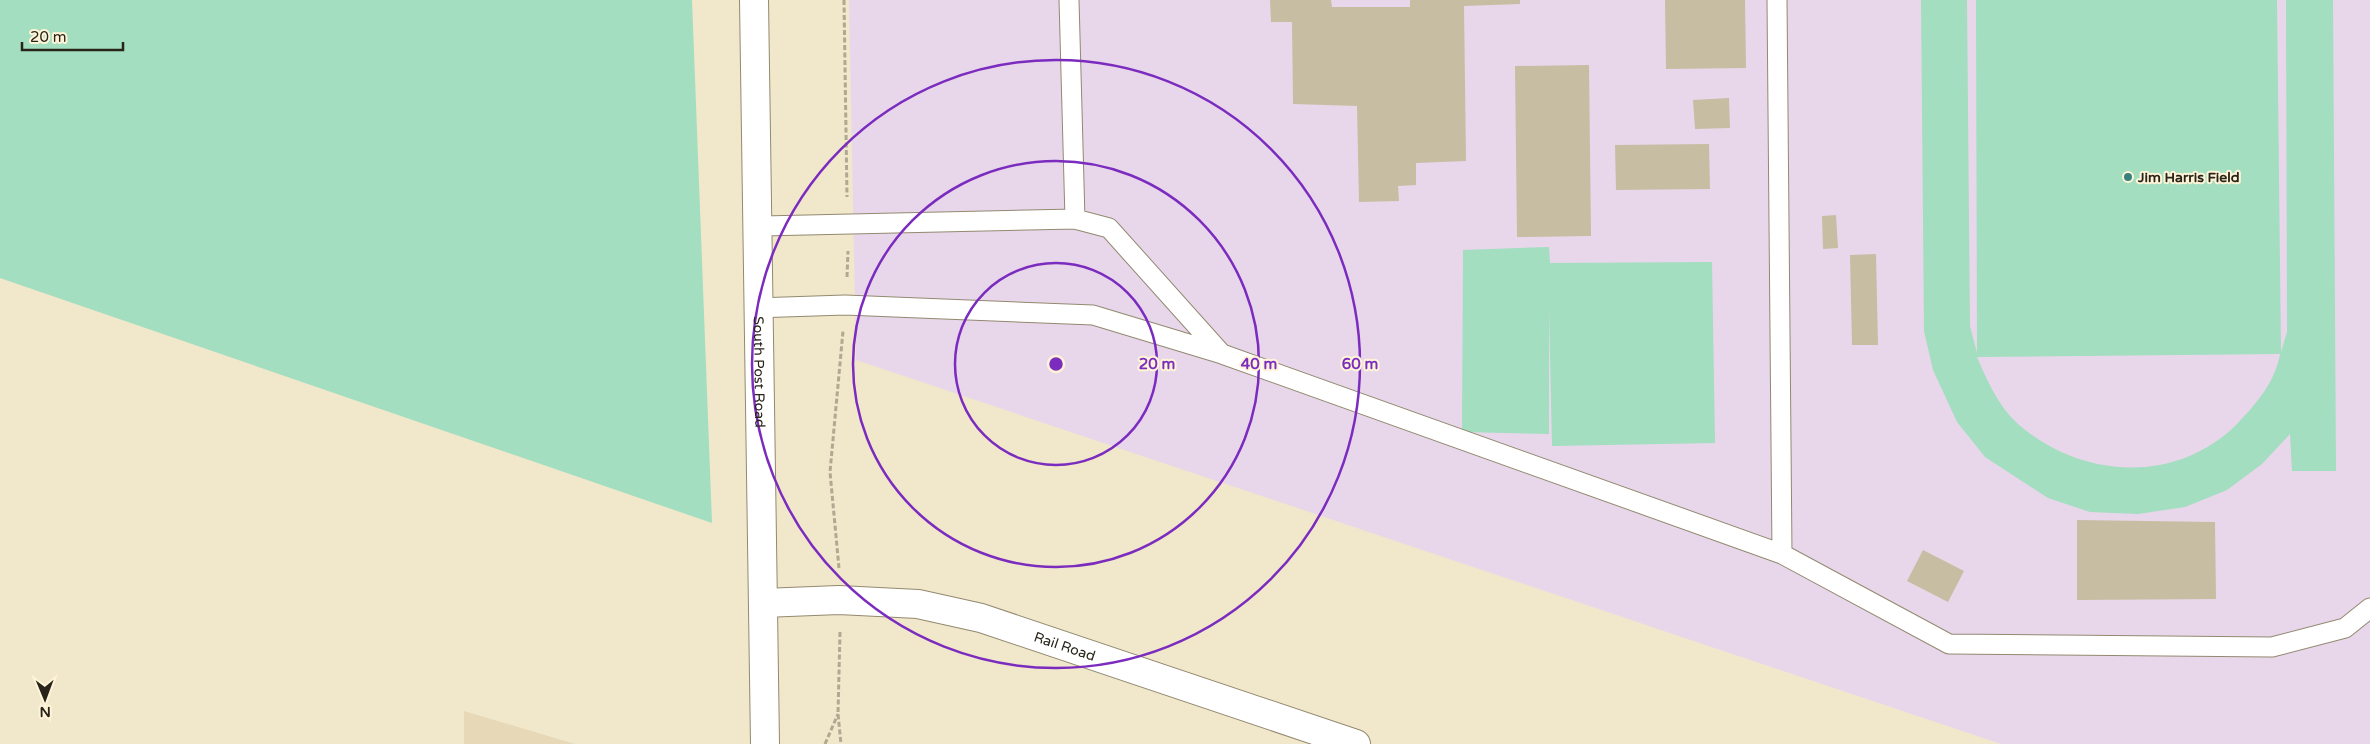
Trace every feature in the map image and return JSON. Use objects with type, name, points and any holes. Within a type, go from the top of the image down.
[{"type":"main road","name":"South Post Road","points":[[754,0],[765,744]]},
{"type":"main road","name":"Rail Road","points":[[763,604],[839,600],[918,604],[981,618],[1356,744]]},
{"type":"lane","points":[[1069,0],[1075,219]]},
{"type":"lane","points":[[1777,0],[1782,554]]},
{"type":"lane","points":[[757,226],[1075,219],[1109,228],[1222,354]]},
{"type":"lane","points":[[758,308],[845,305],[1093,315],[1222,354],[1782,554],[1950,644],[2272,647],[2345,628],[2370,608]]},
{"type":"path","points":[[841,744],[838,714],[839,556],[830,472],[848,263],[844,0]]},
{"type":"path","points":[[826,744],[838,714]]},
{"type":"shaded area","points":[[849,0],[2370,0],[2370,744],[2001,744],[856,360]]},
{"type":"shaded area","points":[[464,711],[575,744],[464,744]]},
{"type":"green space","points":[[0,0],[692,0],[712,523],[0,278]]},
{"type":"green space","name":"Jim Harris Field","points":[[1921,0],[1967,0],[1970,326],[1977,353],[1976,0],[2277,0],[2281,352],[2287,332],[2286,0],[2333,0],[2336,471],[2292,471],[2290,434],[2262,464],[2227,490],[2185,507],[2138,514],[2090,512],[2048,498],[1985,457],[1957,422],[1933,370],[1924,331]],"holes":[[[2280,354],[2278,364],[2264,392],[2237,424],[2213,444],[2186,457],[2158,465],[2128,468],[2099,464],[2070,456],[2043,442],[2018,424],[1994,392],[1977,357]]]},
{"type":"green space","points":[[1549,247],[1550,263],[1712,262],[1715,443],[1552,446],[1549,308],[1549,434],[1462,432],[1463,250]]},
{"type":"building","points":[[1270,0],[1331,0],[1332,7],[1410,7],[1410,0],[1520,0],[1520,4],[1464,6],[1466,161],[1416,163],[1416,185],[1398,186],[1399,201],[1359,202],[1357,106],[1293,104],[1292,22],[1271,22]]},
{"type":"building","points":[[1665,0],[1745,0],[1746,68],[1666,69]]},
{"type":"building","points":[[1589,65],[1591,236],[1517,237],[1515,66]]},
{"type":"building","points":[[1729,98],[1730,128],[1695,129],[1693,100]]},
{"type":"building","points":[[1709,144],[1710,189],[1616,190],[1615,145]]},
{"type":"building","points":[[1836,215],[1838,248],[1823,249],[1822,216]]},
{"type":"building","points":[[1876,254],[1878,345],[1852,345],[1850,255]]},
{"type":"building","points":[[2077,520],[2215,522],[2216,599],[2077,600]]},
{"type":"building","points":[[1923,550],[1964,571],[1948,602],[1907,581]]},
{"type":"place","name":"Jim Harris Field","points":[[2128,177]]}]
